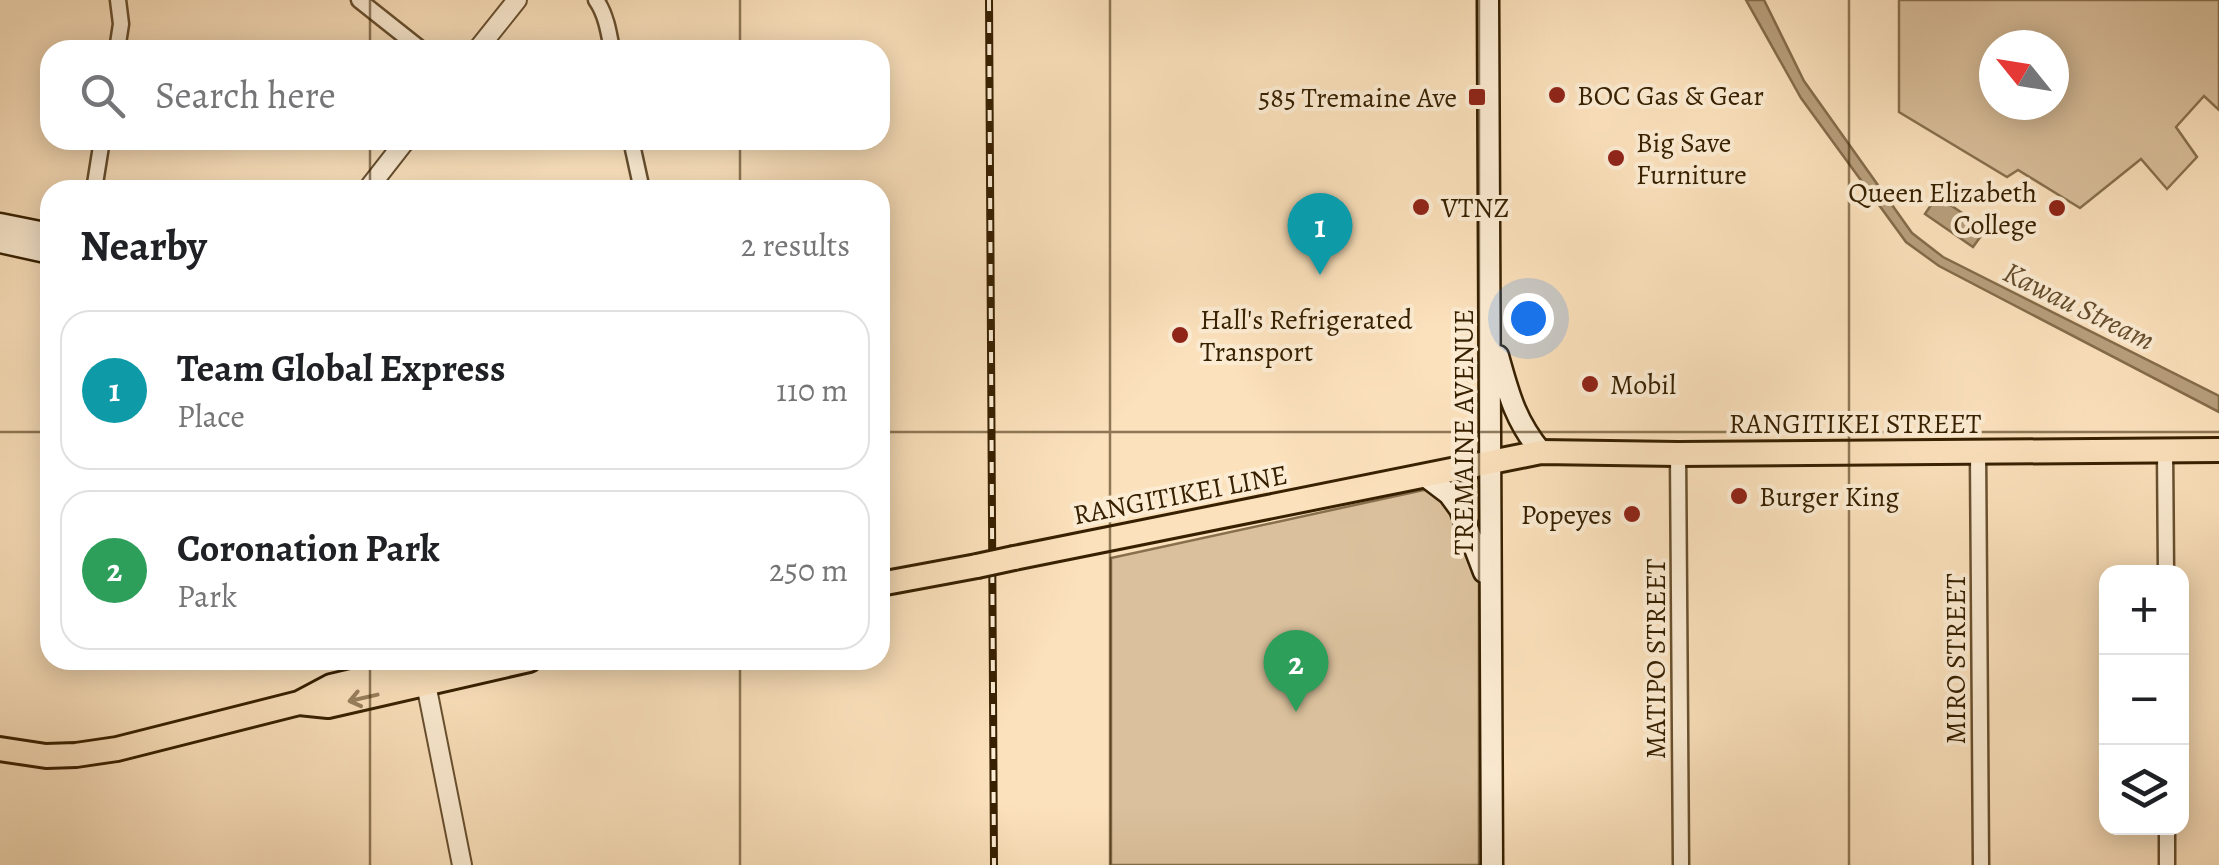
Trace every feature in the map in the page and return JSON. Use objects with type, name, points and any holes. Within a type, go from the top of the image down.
[{"type":"highway","name":"RANGITIKEI STREET","points":[[1492,460],[1541,452],[2219,450]]},
{"type":"highway","name":"RANGITIKEI LINE","points":[[890,582],[1492,460]]},
{"type":"highway","points":[[0,749],[46,756],[117,749],[299,703],[359,670]]},
{"type":"highway","points":[[331,686],[408,670]]},
{"type":"highway","points":[[299,703],[328,706],[417,670]]},
{"type":"main road","name":"TREMAINE AVENUE","points":[[1488,0],[1492,865]]},
{"type":"main road","points":[[0,224],[40,232]]},
{"type":"main road","points":[[0,242],[40,250]]},
{"type":"main road","points":[[1491,330],[1514,411],[1541,452]]},
{"type":"main road","points":[[1424,475],[1449,494],[1460,510],[1490,588]]},
{"type":"street","points":[[118,0],[119,40]]},
{"type":"street","points":[[359,0],[409,40]]},
{"type":"street","points":[[484,40],[516,0]]},
{"type":"street","points":[[596,0],[610,40]]},
{"type":"street","points":[[96,180],[100,150]]},
{"type":"street","points":[[375,180],[398,150]]},
{"type":"street","points":[[633,150],[640,180]]},
{"type":"street","points":[[2165,451],[2166,565]]},
{"type":"street","name":"MIRO STREET","points":[[1978,452],[1981,865]]},
{"type":"street","name":"MATIPO STREET","points":[[1678,454],[1681,865]]},
{"type":"street","points":[[428,670],[462,865]]},
{"type":"street","points":[[2166,835],[2167,865]]},
{"type":"shaded area","points":[[1746,0],[1764,0],[1804,81],[1912,233],[1943,257],[2219,396],[2219,412],[1939,266],[1906,242],[1801,98]]},
{"type":"shaded area","points":[[1899,0],[2219,0],[2219,110],[2204,96],[2176,127],[2197,157],[2167,189],[2141,159],[2080,208],[2018,170],[2007,177],[1899,112]]},
{"type":"shaded area","points":[[1937,196],[1986,229],[1973,247],[1925,214]]},
{"type":"shaded area","points":[[1479,478],[1483,865],[1111,865],[1111,558]]},
{"type":"railway","points":[[989,0],[994,865]]},
{"type":"place","name":"BOC Gas & Gear","points":[[1557,95]]},
{"type":"place","name":"585 Tremaine Ave","points":[[1477,97]]},
{"type":"place","name":"Big Save Furniture","points":[[1616,158]]},
{"type":"place","name":"VTNZ","points":[[1421,207]]},
{"type":"place","name":"Queen Elizabeth College","points":[[2057,208]]},
{"type":"place","name":"Team Global Express","points":[[1320,275]]},
{"type":"place","name":"Hall's Refrigerated Transport","points":[[1180,335]]},
{"type":"place","name":"Mobil","points":[[1590,384]]},
{"type":"place","name":"Burger King","points":[[1739,496]]},
{"type":"place","name":"Popeyes","points":[[1632,514]]},
{"type":"place","name":"Coronation Park","points":[[1296,712]]},
{"type":"water label","name":"Kawau Stream","points":[[2079,306]]}]
